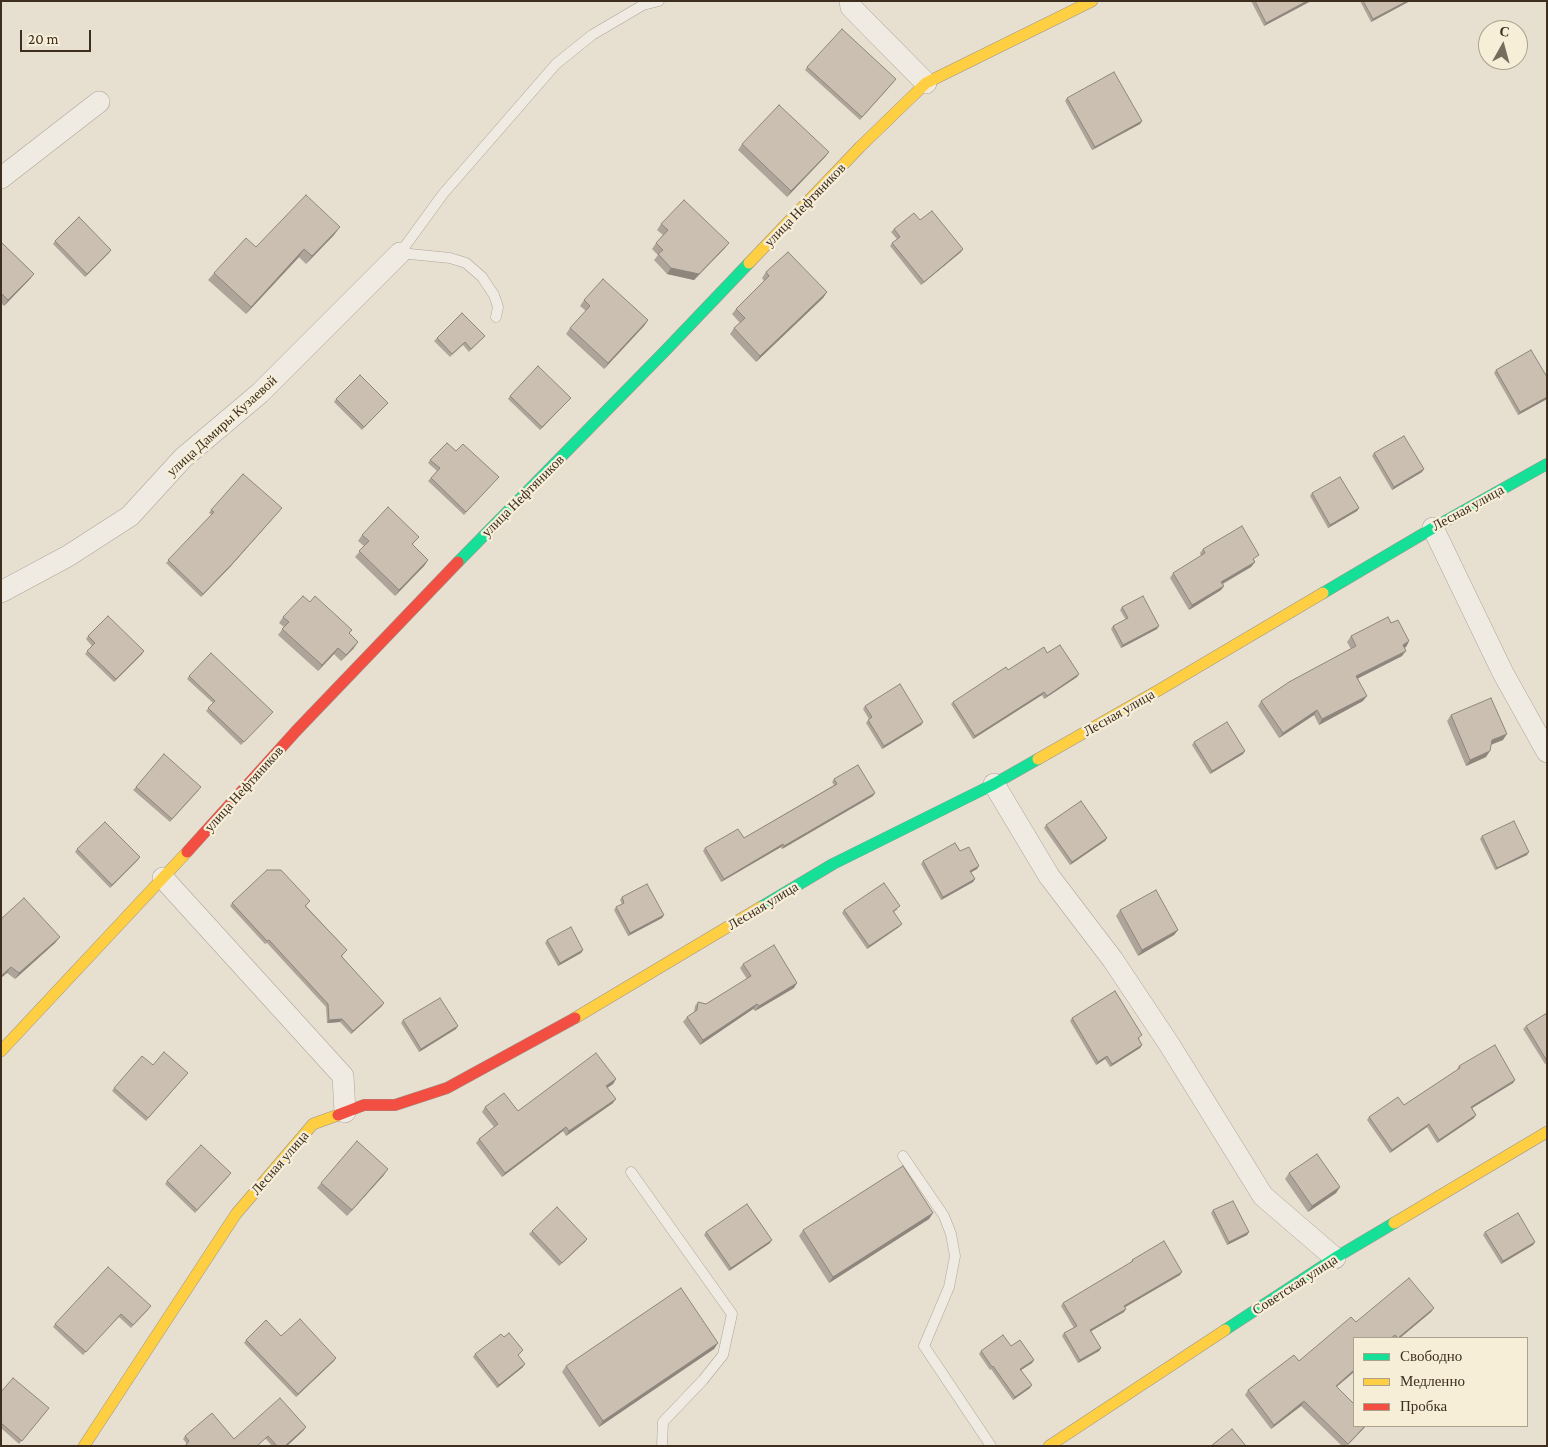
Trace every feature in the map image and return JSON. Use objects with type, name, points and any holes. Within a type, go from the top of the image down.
[{"type":"street","points":[[850,1],[851,7],[926,83]]},
{"type":"street","name":"улица Нефтяников","points":[[1,1052],[163,878],[297,730],[860,147],[926,83],[1092,1]]},
{"type":"street","points":[[1,178],[98,102]]},
{"type":"street","name":"улица Дамиры Кузаевой","points":[[1,592],[68,556],[130,516],[184,458],[260,393],[400,253]]},
{"type":"street","name":"Лесная улица","points":[[84,1446],[236,1214],[314,1124],[364,1105],[395,1105],[447,1088],[589,1010],[833,864],[994,784],[1159,690],[1433,528],[1547,464]]},
{"type":"street","points":[[1433,528],[1503,673],[1547,752]]},
{"type":"street","points":[[994,784],[1049,876],[1113,960],[1169,1044],[1263,1196],[1335,1258]]},
{"type":"street","points":[[163,878],[343,1076],[345,1112]]},
{"type":"street","name":"Советская улица","points":[[1049,1446],[1335,1258],[1547,1132]]},
{"type":"lane","points":[[400,253],[444,194],[556,64],[592,35],[643,5],[659,1]]},
{"type":"lane","points":[[400,253],[450,258],[466,263],[482,277],[494,295],[498,307],[496,317]]},
{"type":"lane","points":[[903,1156],[944,1216],[951,1234],[955,1256],[948,1287],[924,1346],[991,1446]]},
{"type":"lane","points":[[631,1172],[732,1314],[723,1355],[703,1380],[663,1422],[662,1446]]},
{"type":"building","points":[[1255,1],[1307,1],[1266,23]]},
{"type":"building","points":[[1363,1],[1407,1],[1373,19]]},
{"type":"building","points":[[842,29],[896,79],[862,117],[807,67]]},
{"type":"building","points":[[1114,72],[1142,121],[1095,147],[1067,98]]},
{"type":"building","points":[[779,105],[829,152],[791,191],[742,144]]},
{"type":"building","points":[[306,195],[340,227],[312,256],[304,249],[251,307],[214,273],[246,238],[256,247]]},
{"type":"building","points":[[684,200],[729,243],[699,274],[671,268],[658,254],[663,250],[656,243],[668,230],[661,224]]},
{"type":"building","points":[[932,211],[963,249],[924,282],[892,243],[900,237],[894,229],[914,213],[920,220]]},
{"type":"building","points":[[79,217],[111,250],[87,274],[55,241]]},
{"type":"building","points":[[1,242],[34,274],[8,300],[1,293]]},
{"type":"building","points":[[788,252],[827,292],[760,356],[734,328],[745,318],[736,309],[769,276],[766,272]]},
{"type":"building","points":[[603,279],[648,320],[608,363],[570,328],[590,306],[584,300]]},
{"type":"building","points":[[462,313],[485,336],[471,349],[465,342],[452,354],[437,338]]},
{"type":"building","points":[[1531,350],[1547,377],[1547,397],[1520,412],[1496,370]]},
{"type":"building","points":[[538,366],[571,398],[542,427],[510,396]]},
{"type":"building","points":[[360,375],[388,403],[364,427],[336,399]]},
{"type":"building","points":[[1404,436],[1424,469],[1394,487],[1374,453]]},
{"type":"building","points":[[447,443],[456,451],[463,444],[499,477],[466,512],[431,478],[440,468],[430,460]]},
{"type":"building","points":[[243,474],[282,508],[203,594],[168,560],[214,512],[211,510]]},
{"type":"building","points":[[1340,477],[1359,508],[1330,525],[1312,493]]},
{"type":"building","points":[[388,507],[419,537],[412,544],[428,560],[399,590],[359,551],[369,541],[362,535]]},
{"type":"building","points":[[1242,526],[1259,555],[1253,559],[1255,562],[1221,582],[1224,586],[1192,605],[1173,573],[1205,553],[1203,549]]},
{"type":"building","points":[[303,596],[310,602],[315,596],[352,630],[349,633],[358,642],[346,655],[338,648],[322,665],[282,629],[289,622],[283,617]]},
{"type":"building","points":[[1143,596],[1159,626],[1123,645],[1113,626],[1128,618],[1122,607]]},
{"type":"building","points":[[108,616],[144,651],[116,679],[87,651],[95,643],[88,636]]},
{"type":"building","points":[[1388,617],[1391,623],[1398,620],[1409,641],[1403,645],[1406,651],[1356,676],[1367,696],[1322,719],[1317,710],[1283,733],[1261,701],[1289,682],[1356,646],[1351,636]]},
{"type":"building","points":[[1060,645],[1079,674],[1047,696],[1044,692],[975,736],[953,702],[1006,667],[1008,670],[1044,647],[1047,653]]},
{"type":"building","points":[[211,653],[273,712],[244,742],[208,708],[215,701],[189,676]]},
{"type":"building","points":[[900,684],[923,722],[884,746],[868,720],[872,717],[865,706]]},
{"type":"building","points":[[1491,698],[1507,734],[1492,740],[1490,751],[1470,760],[1451,715]]},
{"type":"building","points":[[1227,722],[1245,751],[1212,771],[1194,742]]},
{"type":"building","points":[[164,754],[201,787],[172,819],[136,787]]},
{"type":"building","points":[[858,765],[875,793],[724,879],[705,848],[738,829],[744,838],[837,784],[834,779]]},
{"type":"building","points":[[1081,801],[1107,838],[1072,862],[1046,825]]},
{"type":"building","points":[[1514,821],[1529,852],[1497,868],[1482,836]]},
{"type":"building","points":[[105,822],[140,857],[112,885],[77,849]]},
{"type":"building","points":[[955,843],[960,851],[969,847],[979,866],[970,871],[975,879],[943,897],[923,861]]},
{"type":"building","points":[[267,870],[281,870],[310,901],[305,906],[347,950],[341,956],[384,1003],[353,1031],[342,1019],[329,1020],[328,1004],[232,903]]},
{"type":"building","points":[[884,883],[900,906],[893,911],[902,924],[869,946],[844,910]]},
{"type":"building","points":[[647,884],[664,915],[630,933],[616,907],[624,903],[622,897]]},
{"type":"building","points":[[1156,890],[1178,930],[1142,950],[1120,910]]},
{"type":"building","points":[[24,898],[60,937],[19,973],[11,967],[1,976],[1,919]]},
{"type":"building","points":[[571,927],[583,950],[560,963],[547,940]]},
{"type":"building","points":[[774,945],[797,983],[759,1006],[757,1004],[703,1040],[687,1017],[697,1010],[698,1002],[706,1004],[751,976],[743,964]]},
{"type":"building","points":[[1115,991],[1142,1035],[1138,1038],[1142,1045],[1112,1064],[1107,1056],[1098,1062],[1072,1018]]},
{"type":"building","points":[[440,998],[458,1026],[421,1049],[403,1020]]},
{"type":"building","points":[[1547,1013],[1547,1061],[1526,1026]]},
{"type":"building","points":[[1495,1045],[1515,1080],[1471,1107],[1476,1115],[1439,1140],[1429,1124],[1392,1150],[1369,1117],[1398,1097],[1404,1105],[1460,1068],[1459,1066]]},
{"type":"building","points":[[164,1052],[188,1073],[148,1118],[114,1088],[142,1056],[153,1065]]},
{"type":"building","points":[[596,1053],[616,1079],[606,1086],[616,1099],[569,1131],[566,1127],[505,1173],[479,1139],[498,1124],[485,1107],[504,1093],[518,1111]]},
{"type":"building","points":[[357,1141],[388,1169],[352,1210],[321,1183]]},
{"type":"building","points":[[201,1145],[231,1173],[197,1210],[167,1181]]},
{"type":"building","points":[[1317,1154],[1340,1187],[1312,1206],[1289,1173]]},
{"type":"building","points":[[903,1166],[933,1213],[833,1277],[803,1230]]},
{"type":"building","points":[[1233,1201],[1249,1232],[1229,1242],[1213,1210]]},
{"type":"building","points":[[747,1204],[772,1240],[731,1268],[706,1232]]},
{"type":"building","points":[[557,1207],[587,1239],[562,1263],[532,1231]]},
{"type":"building","points":[[1518,1213],[1535,1242],[1503,1261],[1485,1232]]},
{"type":"building","points":[[1164,1241],[1182,1272],[1124,1306],[1126,1309],[1090,1330],[1101,1348],[1080,1360],[1064,1333],[1077,1326],[1063,1303]]},
{"type":"building","points":[[108,1267],[151,1306],[133,1325],[121,1314],[86,1352],[55,1324]]},
{"type":"building","points":[[1409,1278],[1434,1308],[1399,1337],[1395,1335],[1392,1337],[1353,1337],[1353,1371],[1336,1386],[1353,1403],[1353,1427],[1364,1427],[1348,1444],[1304,1401],[1274,1425],[1248,1390],[1294,1355],[1299,1361],[1351,1317],[1356,1322]]},
{"type":"building","points":[[681,1288],[718,1343],[603,1421],[566,1366]]},
{"type":"building","points":[[300,1319],[336,1358],[298,1394],[246,1340],[266,1320],[281,1336]]},
{"type":"building","points":[[509,1333],[523,1350],[518,1355],[525,1364],[499,1385],[475,1354],[501,1334],[504,1337]]},
{"type":"building","points":[[1003,1335],[1011,1346],[1020,1340],[1034,1360],[1020,1369],[1032,1385],[1015,1397],[981,1351]]},
{"type":"building","points":[[13,1378],[49,1408],[22,1441],[1,1423],[1,1392]]},
{"type":"building","points":[[280,1398],[306,1427],[285,1446],[277,1446],[268,1436],[257,1446],[185,1446],[189,1441],[185,1436],[212,1413],[234,1439]]},
{"type":"building","points":[[1232,1429],[1246,1446],[1211,1446]]},
{"type":"traffic: fast","points":[[458,562],[749,263]]},
{"type":"traffic: fast","points":[[1323,593],[1547,464]]},
{"type":"traffic: fast","points":[[761,907],[833,864],[994,784],[1038,759]]},
{"type":"traffic: fast","points":[[1225,1330],[1335,1258],[1394,1223]]},
{"type":"traffic: slow","points":[[749,263],[860,147],[926,83],[1092,1]]},
{"type":"traffic: slow","points":[[1038,759],[1323,593]]},
{"type":"traffic: slow","points":[[1,1051],[187,852]]},
{"type":"traffic: slow","points":[[575,1018],[761,907]]},
{"type":"traffic: slow","points":[[84,1446],[236,1214],[313,1124],[338,1115]]},
{"type":"traffic: slow","points":[[1394,1223],[1547,1132]]},
{"type":"traffic: slow","points":[[1049,1446],[1225,1330]]},
{"type":"traffic: jam","points":[[187,852],[297,730],[458,562]]},
{"type":"traffic: jam","points":[[338,1115],[364,1105],[395,1105],[447,1088],[575,1018]]}]
